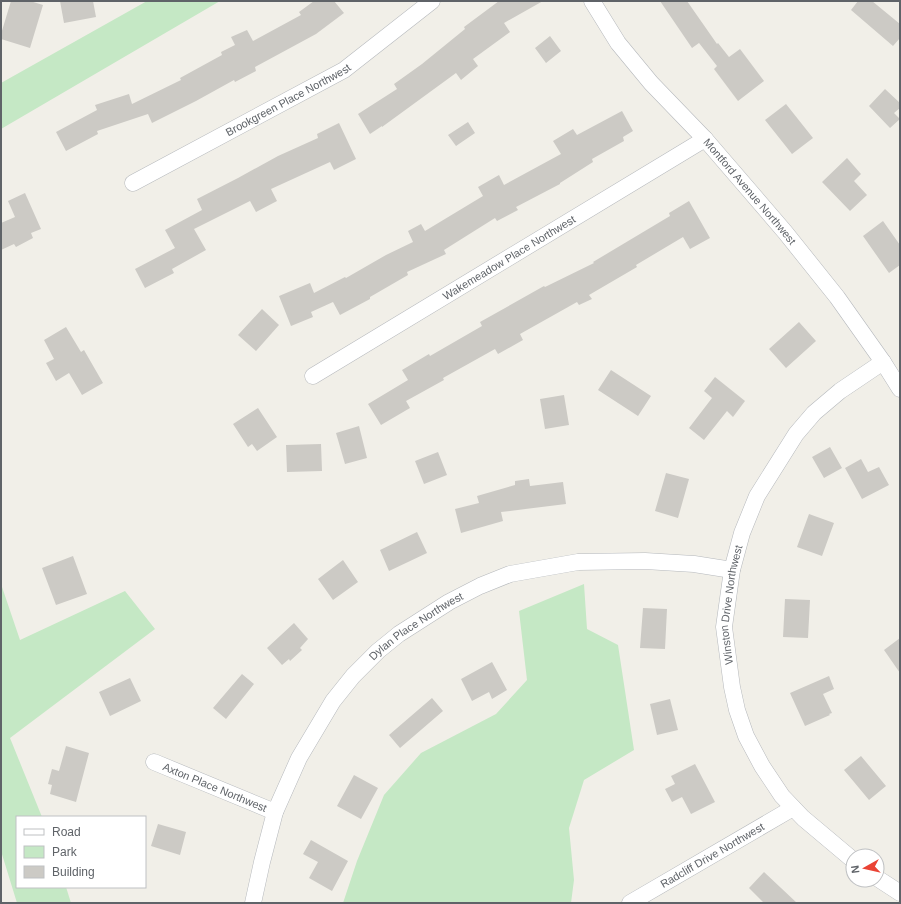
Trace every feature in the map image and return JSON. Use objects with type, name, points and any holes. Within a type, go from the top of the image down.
[{"type":"street","name":"Brookgreen Place Northwest","points":[[133,183],[344,70],[432,1]]},
{"type":"street","name":"Montford Avenue Northwest","points":[[592,1],[618,42],[651,83],[705,139],[785,232],[833,291],[883,362],[900,389]]},
{"type":"street","name":"Wakemeadow Place Northwest","points":[[313,376],[705,139]]},
{"type":"street","name":"Winston Drive Northwest","points":[[845,853],[803,818],[782,796],[762,766],[746,736],[737,710],[732,687],[724,627],[732,570],[742,533],[757,496],[796,434],[814,413],[840,391],[883,362]]},
{"type":"street","name":"Dylan Place Northwest","points":[[253,903],[275,812],[299,758],[333,701],[353,676],[378,651],[399,634],[449,602],[480,586],[510,574],[578,562],[645,561],[694,564],[732,570]]},
{"type":"street","name":"Axton Place Northwest","points":[[154,762],[275,812]]},
{"type":"street","name":"Radcliff Drive Northwest","points":[[630,903],[794,808]]},
{"type":"street","points":[[885,883],[900,893]]},
{"type":"green space","points":[[147,1],[220,1],[1,129],[1,83]]},
{"type":"green space","points":[[1,584],[20,640],[125,591],[155,629],[10,738],[42,816],[16,816],[16,888],[66,888],[71,903],[17,903],[1,851]]},
{"type":"green space","points":[[584,584],[587,629],[618,645],[634,750],[584,780],[569,828],[574,880],[571,903],[343,903],[357,861],[384,795],[421,753],[496,714],[527,680],[519,611]]},
{"type":"building","points":[[11,1],[30,1],[43,5],[30,48],[1,39],[1,34]]},
{"type":"building","points":[[60,1],[93,1],[96,17],[64,23]]},
{"type":"building","points":[[314,1],[334,1],[344,13],[316,34],[255,67],[256,71],[235,82],[234,80],[152,123],[148,114],[97,131],[98,134],[66,151],[56,132],[97,110],[95,105],[129,94],[132,104],[181,80],[180,78],[222,55],[221,52],[235,45],[231,37],[247,30],[253,41],[301,15],[299,12]]},
{"type":"building","points":[[499,1],[543,1],[504,23],[510,32],[473,59],[478,66],[461,80],[456,73],[382,127],[370,134],[358,114],[397,89],[394,84],[422,64],[465,29],[464,27]]},
{"type":"building","points":[[660,1],[687,1],[717,44],[718,43],[729,57],[740,49],[764,81],[738,101],[714,69],[717,66],[699,43],[692,48]]},
{"type":"building","points":[[858,1],[872,1],[900,24],[900,38],[893,46],[851,10]]},
{"type":"building","points":[[550,36],[561,51],[546,63],[535,48]]},
{"type":"building","points":[[885,89],[900,103],[900,108],[894,113],[900,119],[890,128],[869,106]]},
{"type":"building","points":[[786,104],[813,138],[792,154],[765,120]]},
{"type":"building","points":[[622,111],[633,131],[623,137],[624,141],[592,159],[593,162],[560,184],[516,207],[518,210],[497,221],[495,218],[444,250],[446,254],[407,272],[408,275],[370,297],[370,299],[340,315],[333,302],[311,312],[313,317],[291,326],[279,296],[310,283],[314,293],[345,277],[346,278],[386,255],[413,242],[408,231],[421,224],[425,231],[483,196],[478,187],[499,175],[504,185],[561,154],[553,141],[573,129],[577,135]]},
{"type":"building","points":[[468,122],[475,133],[456,146],[448,135]]},
{"type":"building","points":[[339,123],[356,159],[334,170],[330,162],[271,189],[277,201],[256,212],[250,201],[194,229],[206,250],[172,269],[174,273],[145,288],[135,269],[175,248],[165,230],[202,210],[197,199],[278,156],[318,138],[317,134]]},
{"type":"building","points":[[847,158],[861,174],[854,181],[867,195],[850,211],[822,182]]},
{"type":"building","points":[[25,193],[41,229],[31,233],[33,238],[16,247],[14,244],[1,250],[1,223],[15,217],[8,201]]},
{"type":"building","points":[[689,201],[710,238],[690,249],[683,237],[636,265],[637,267],[589,295],[592,299],[579,305],[577,302],[520,334],[523,340],[498,354],[495,349],[406,401],[410,408],[381,425],[368,404],[408,380],[402,370],[429,354],[430,356],[482,326],[480,322],[544,286],[545,287],[594,263],[593,262],[670,216],[669,213]]},
{"type":"building","points":[[883,221],[900,245],[900,265],[889,273],[863,236]]},
{"type":"building","points":[[262,309],[279,325],[256,351],[238,335]]},
{"type":"building","points":[[799,322],[816,341],[786,368],[769,349]]},
{"type":"building","points":[[66,327],[81,352],[84,350],[103,383],[82,395],[69,373],[56,381],[46,363],[54,359],[44,340]]},
{"type":"building","points":[[611,370],[651,396],[638,416],[598,390]]},
{"type":"building","points":[[715,377],[745,401],[733,417],[727,411],[704,440],[689,428],[712,398],[704,391]]},
{"type":"building","points":[[564,395],[569,425],[545,429],[540,399]]},
{"type":"building","points":[[258,408],[277,437],[257,451],[252,444],[248,447],[233,424]]},
{"type":"building","points":[[359,426],[367,458],[345,464],[336,433]]},
{"type":"building","points":[[321,444],[322,471],[287,472],[286,445]]},
{"type":"building","points":[[830,447],[842,468],[824,478],[812,457]]},
{"type":"building","points":[[438,452],[447,475],[424,484],[415,461]]},
{"type":"building","points":[[861,459],[868,472],[879,467],[889,485],[862,499],[845,468]]},
{"type":"building","points":[[666,473],[689,479],[678,518],[655,511]]},
{"type":"building","points":[[529,479],[530,486],[563,482],[566,504],[501,512],[503,521],[461,533],[455,509],[479,503],[477,496],[515,485],[515,481]]},
{"type":"building","points":[[809,514],[834,523],[822,556],[797,547]]},
{"type":"building","points":[[417,532],[427,553],[389,571],[380,550]]},
{"type":"building","points":[[73,556],[87,594],[56,605],[42,568]]},
{"type":"building","points":[[343,560],[358,582],[333,600],[318,579]]},
{"type":"building","points":[[785,599],[810,600],[808,638],[783,637]]},
{"type":"building","points":[[643,608],[667,609],[665,649],[640,648]]},
{"type":"building","points":[[294,623],[308,639],[300,648],[302,650],[290,661],[289,659],[282,665],[267,648]]},
{"type":"building","points":[[900,638],[900,673],[884,650]]},
{"type":"building","points":[[492,662],[507,690],[492,699],[489,692],[472,701],[461,679]]},
{"type":"building","points":[[242,674],[254,684],[226,719],[213,708]]},
{"type":"building","points":[[829,676],[834,689],[823,694],[832,713],[805,726],[790,693]]},
{"type":"building","points":[[130,678],[141,701],[110,716],[99,692]]},
{"type":"building","points":[[432,698],[443,711],[400,748],[389,735]]},
{"type":"building","points":[[670,699],[678,730],[657,735],[650,704]]},
{"type":"building","points":[[66,746],[89,753],[76,802],[50,794],[52,785],[48,784],[52,769],[59,771]]},
{"type":"building","points":[[861,756],[886,786],[869,800],[844,770]]},
{"type":"building","points":[[695,764],[715,802],[691,814],[682,797],[672,802],[665,789],[675,784],[671,776]]},
{"type":"building","points":[[354,775],[378,788],[361,819],[337,806]]},
{"type":"building","points":[[158,824],[186,832],[180,855],[151,846]]},
{"type":"building","points":[[311,840],[348,861],[332,891],[309,878],[318,862],[303,854]]},
{"type":"building","points":[[764,872],[797,903],[764,903],[749,888]]}]
